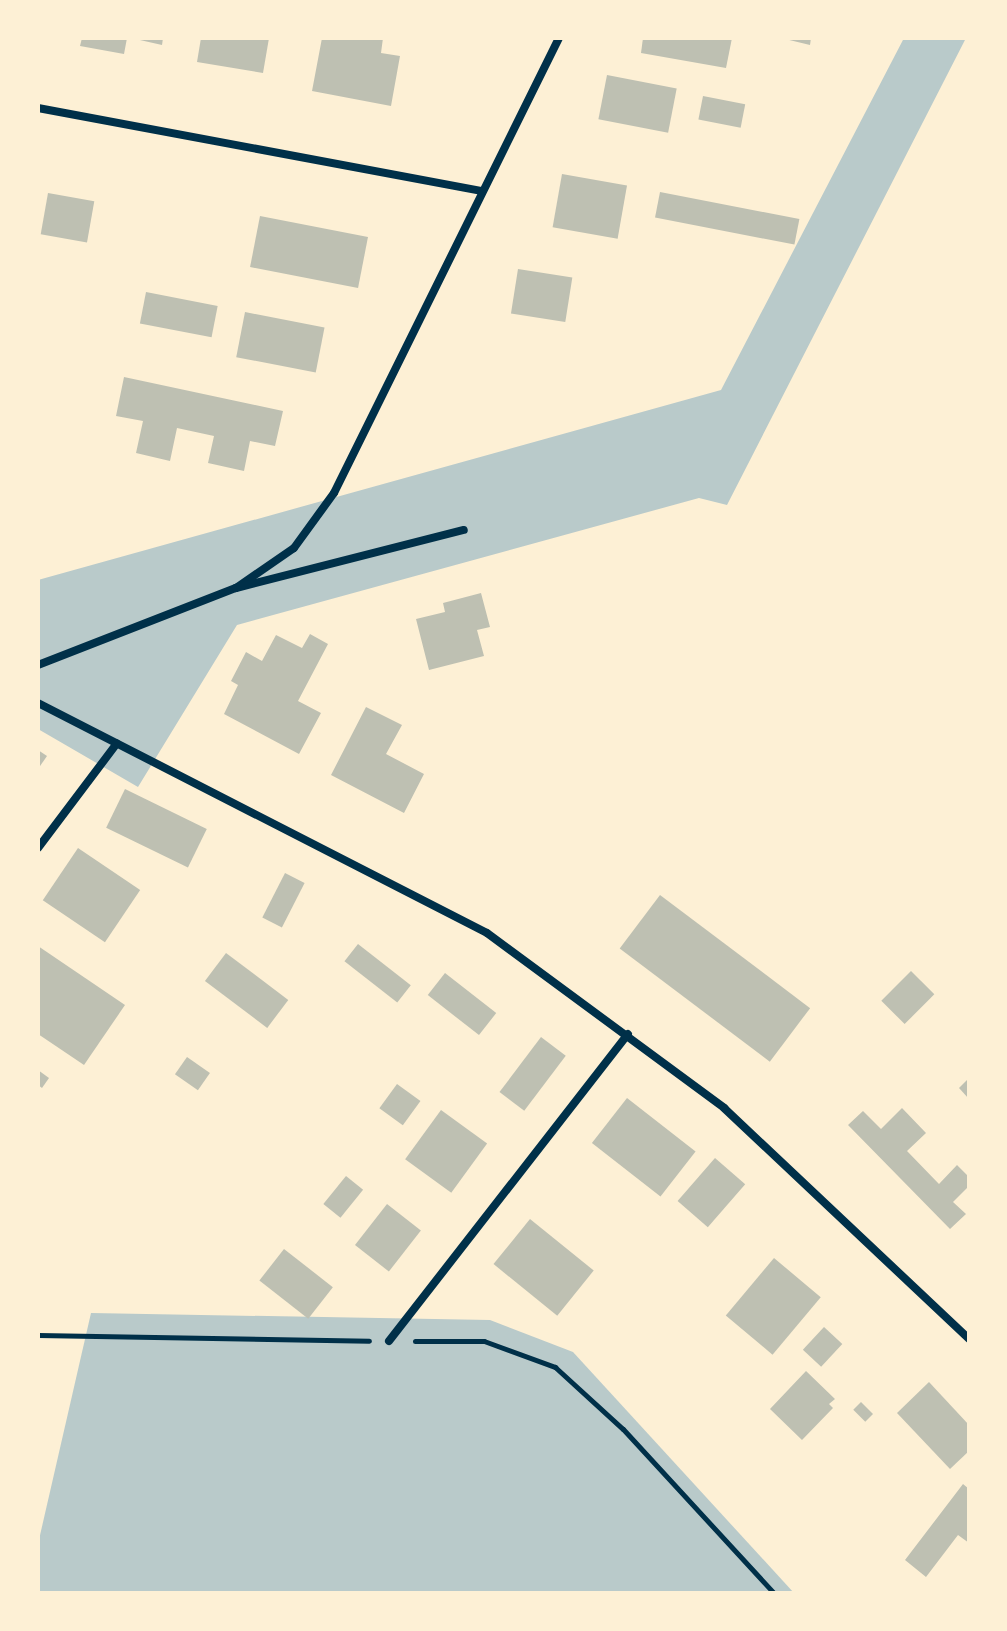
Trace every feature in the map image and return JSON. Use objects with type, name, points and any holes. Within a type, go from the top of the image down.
[{"type":"street","points":[[236,588],[294,548],[334,493],[559,38]]},
{"type":"street","points":[[38,108],[482,191]]},
{"type":"street","points":[[38,665],[236,588],[464,530]]},
{"type":"street","points":[[38,703],[487,933],[628,1034],[724,1108],[969,1339]]},
{"type":"street","points":[[38,848],[117,743]]},
{"type":"street","points":[[389,1341],[628,1034]]},
{"type":"path","points":[[38,1335],[484,1341],[555,1367],[623,1429],[774,1593]]},
{"type":"shaded area","points":[[904,38],[966,38],[727,505],[699,498],[237,625],[138,787],[38,729],[38,580],[721,390]]},
{"type":"shaded area","points":[[91,1313],[490,1320],[573,1352],[794,1593],[38,1593],[38,1544]]},
{"type":"building","points":[[82,38],[127,38],[124,54],[80,46]]},
{"type":"building","points":[[131,38],[163,38],[162,45]]},
{"type":"building","points":[[201,38],[269,38],[263,73],[197,62]]},
{"type":"building","points":[[322,38],[383,38],[381,53],[400,56],[391,106],[312,91]]},
{"type":"building","points":[[643,38],[732,38],[726,68],[641,53]]},
{"type":"building","points":[[781,38],[811,38],[810,45]]},
{"type":"building","points":[[607,75],[677,89],[668,133],[598,119]]},
{"type":"building","points":[[703,96],[745,104],[741,128],[698,120]]},
{"type":"building","points":[[562,174],[627,185],[618,239],[553,227]]},
{"type":"building","points":[[660,192],[799,219],[794,245],[655,218]]},
{"type":"building","points":[[48,193],[94,201],[87,243],[41,234]]},
{"type":"building","points":[[260,216],[368,237],[358,288],[250,267]]},
{"type":"building","points":[[518,269],[572,278],[565,322],[511,313]]},
{"type":"building","points":[[146,292],[218,306],[212,337],[140,323]]},
{"type":"building","points":[[245,312],[325,327],[316,373],[236,357]]},
{"type":"building","points":[[124,377],[283,411],[275,446],[250,441],[244,471],[208,463],[214,436],[177,428],[170,461],[136,453],[143,421],[116,416]]},
{"type":"building","points":[[481,593],[490,627],[477,630],[484,656],[429,670],[416,619],[445,612],[443,603]]},
{"type":"building","points":[[310,634],[328,644],[298,701],[321,713],[299,754],[224,714],[238,685],[231,681],[246,652],[262,661],[276,635],[302,648]]},
{"type":"building","points":[[366,707],[402,725],[386,754],[424,774],[404,813],[331,775]]},
{"type":"building","points":[[38,750],[47,756],[38,769]]},
{"type":"building","points":[[125,789],[207,829],[188,868],[106,828]]},
{"type":"building","points":[[78,848],[140,890],[105,942],[43,900]]},
{"type":"building","points":[[285,873],[305,883],[282,928],[262,918]]},
{"type":"building","points":[[660,895],[810,1008],[770,1062],[620,949]]},
{"type":"building","points":[[358,944],[411,985],[397,1003],[344,961]]},
{"type":"building","points":[[38,946],[125,1005],[84,1065],[38,1034]]},
{"type":"building","points":[[226,953],[288,1000],[267,1028],[205,981]]},
{"type":"building","points":[[911,971],[934,994],[905,1024],[881,1001]]},
{"type":"building","points":[[445,973],[496,1013],[479,1035],[428,995]]},
{"type":"building","points":[[541,1037],[566,1056],[524,1111],[499,1092]]},
{"type":"building","points":[[187,1057],[210,1073],[198,1090],[175,1074]]},
{"type":"building","points":[[38,1070],[49,1078],[42,1088],[38,1085]]},
{"type":"building","points":[[969,1078],[969,1099],[959,1088]]},
{"type":"building","points":[[397,1084],[420,1101],[403,1125],[379,1108]]},
{"type":"building","points":[[627,1098],[696,1152],[660,1196],[592,1143]]},
{"type":"building","points":[[902,1108],[926,1133],[907,1151],[939,1184],[957,1165],[969,1177],[969,1186],[953,1202],[966,1214],[950,1229],[848,1125],[863,1111],[881,1129]]},
{"type":"building","points":[[441,1110],[487,1144],[451,1193],[405,1159]]},
{"type":"building","points":[[715,1158],[745,1184],[708,1227],[678,1201]]},
{"type":"building","points":[[346,1176],[363,1190],[340,1218],[323,1204]]},
{"type":"building","points":[[387,1204],[421,1230],[389,1271],[355,1245]]},
{"type":"building","points":[[530,1219],[594,1271],[557,1316],[493,1264]]},
{"type":"building","points":[[284,1249],[333,1287],[308,1319],[259,1281]]},
{"type":"building","points":[[774,1258],[821,1297],[773,1355],[726,1315]]},
{"type":"building","points":[[824,1327],[842,1344],[821,1367],[803,1350]]},
{"type":"building","points":[[806,1371],[835,1399],[829,1404],[833,1408],[802,1440],[770,1409]]},
{"type":"building","points":[[929,1382],[969,1425],[969,1451],[950,1469],[897,1413]]},
{"type":"building","points":[[861,1402],[873,1414],[865,1422],[853,1410]]},
{"type":"building","points":[[963,1484],[969,1489],[969,1543],[958,1535],[926,1577],[905,1560]]}]
